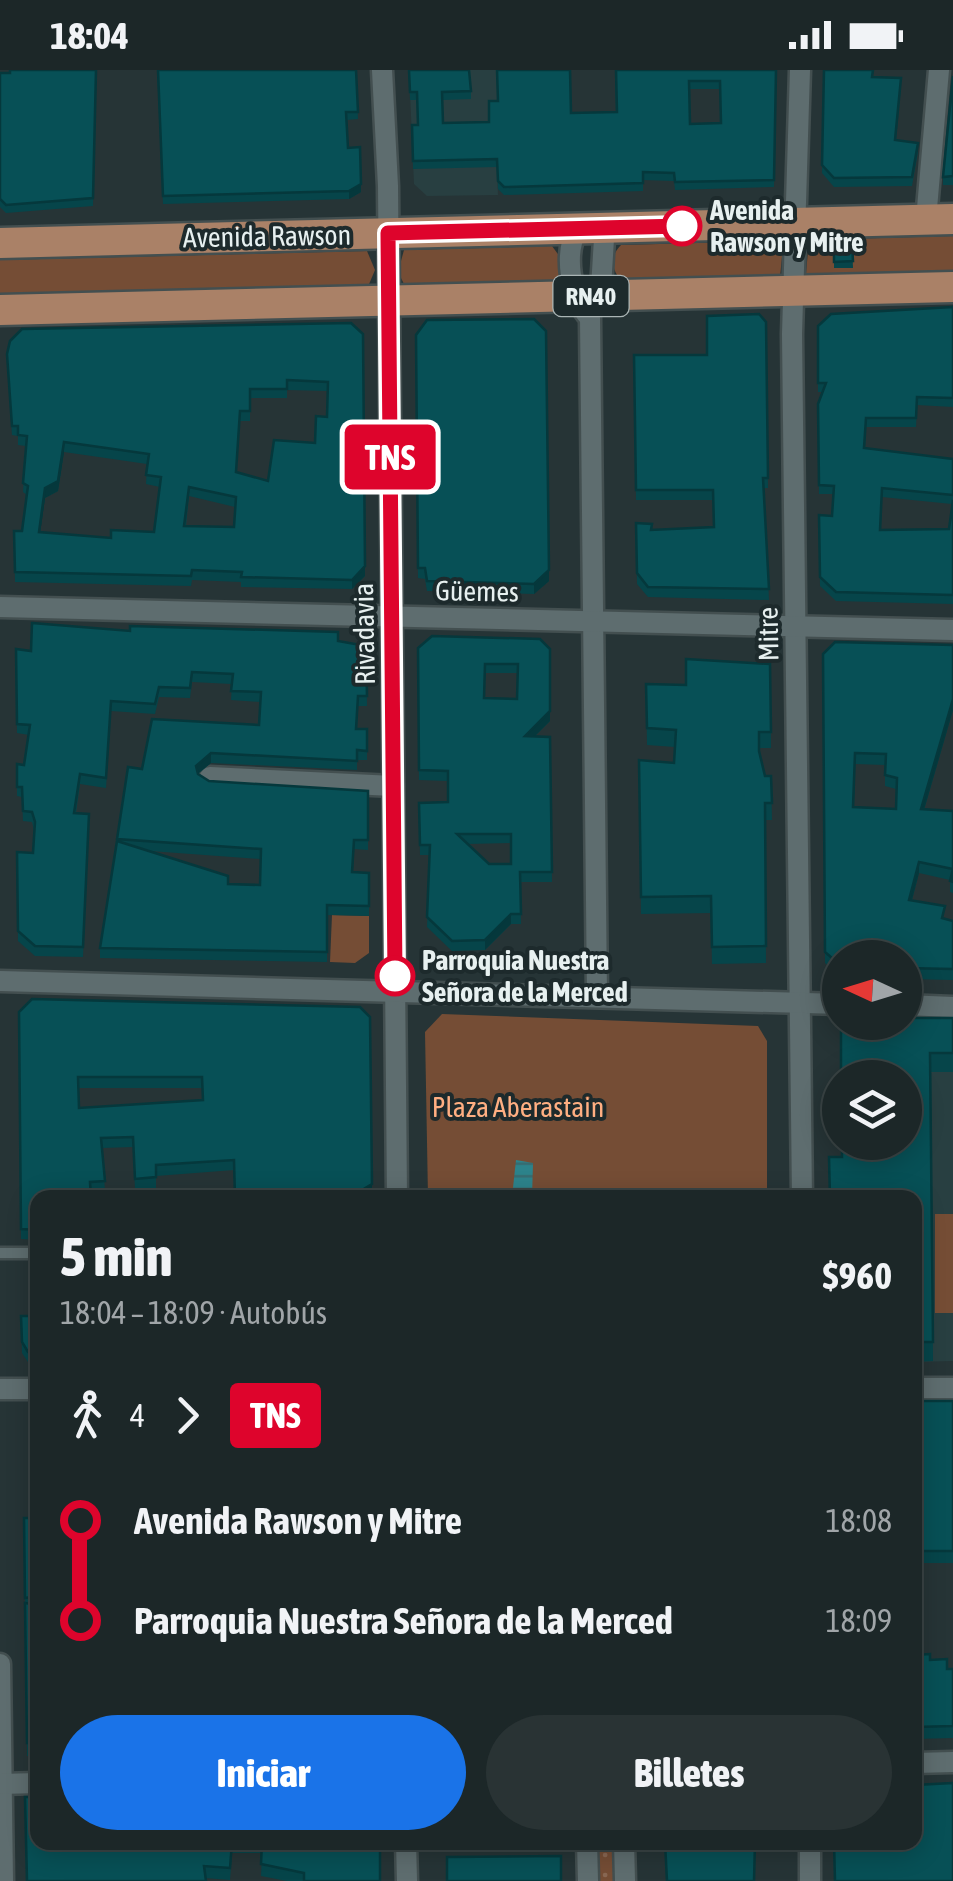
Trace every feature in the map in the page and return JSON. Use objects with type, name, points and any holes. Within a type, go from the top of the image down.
[{"type":"main road","name":"Avenida Rawson","points":[[0,242],[939,219]]},
{"type":"main road","name":"RN40","points":[[0,310],[389,301],[589,303],[794,290],[953,287]]},
{"type":"street","name":"Rivadavia","points":[[382,70],[389,301],[397,1190]]},
{"type":"street","name":"Mitre","points":[[800,70],[794,290],[802,1190]]},
{"type":"street","points":[[939,70],[939,219]]},
{"type":"street","points":[[589,303],[572,240],[588,228],[604,239],[589,303],[597,997]]},
{"type":"street","name":"Güemes","points":[[0,607],[953,630]]},
{"type":"street","points":[[210,777],[393,786]]},
{"type":"street","points":[[0,981],[822,1004]]},
{"type":"street","points":[[922,1006],[953,1007]]},
{"type":"street","points":[[922,1388],[953,1388]]},
{"type":"street","points":[[0,1389],[30,1389]]},
{"type":"street","points":[[0,1664],[3,1881]]},
{"type":"street","points":[[922,1763],[953,1762]]},
{"type":"street","points":[[1,1784],[30,1783]]},
{"type":"street","points":[[406,1850],[407,1881]]},
{"type":"street","points":[[587,1850],[588,1881]]},
{"type":"street","points":[[624,1850],[625,1881]]},
{"type":"street","points":[[810,1850],[810,1881]]},
{"type":"lane","points":[[0,1253],[30,1253]]},
{"type":"shaded area","points":[[409,70],[503,70],[496,137],[498,195],[427,196],[414,184]]},
{"type":"shaded area","points":[[953,1037],[953,1361],[922,1362],[922,1190],[842,1190],[842,1160],[922,1160],[922,1063]]},
{"type":"green space","points":[[953,236],[953,274],[806,273],[809,240]]},
{"type":"green space","points":[[777,241],[783,247],[780,277],[623,282],[613,264],[621,245]]},
{"type":"green space","points":[[552,246],[563,261],[561,274],[552,284],[406,288],[398,272],[404,250]]},
{"type":"green space","points":[[367,251],[375,270],[367,289],[0,297],[0,260]]},
{"type":"green space","points":[[332,915],[369,916],[369,953],[355,963],[330,962]]},
{"type":"green space","name":"Plaza Aberastain","points":[[442,1014],[758,1026],[767,1041],[767,1190],[428,1190],[425,1032]]},
{"type":"green space","points":[[935,1214],[953,1214],[953,1313],[935,1313]]},
{"type":"green space","points":[[598,1850],[613,1850],[613,1881],[598,1881]]},
{"type":"water","points":[[516,1160],[533,1163],[532,1190],[513,1190]]},
{"type":"building","points":[[96,70],[93,198],[6,205],[0,199],[0,73]]},
{"type":"building","points":[[158,70],[356,70],[358,112],[346,112],[348,148],[360,147],[361,184],[349,191],[163,196]]},
{"type":"building","points":[[409,70],[469,70],[471,91],[442,92],[443,123],[489,122],[489,101],[498,101],[497,70],[570,70],[571,113],[617,112],[616,70],[776,70],[774,180],[675,182],[674,173],[643,172],[643,183],[504,187],[498,181],[497,159],[413,161],[412,125],[418,125],[417,92],[410,92]],"holes":[[[689,81],[720,81],[721,123],[690,124]]]},
{"type":"building","points":[[824,70],[873,70],[872,77],[901,78],[895,140],[918,143],[912,177],[834,178],[822,165]]},
{"type":"building","points":[[953,76],[953,176],[943,177]]},
{"type":"building","points":[[834,243],[852,243],[853,261],[834,262]]},
{"type":"building","points":[[953,307],[953,398],[917,397],[916,418],[866,418],[864,448],[953,459],[953,495],[882,488],[880,530],[949,529],[953,500],[953,595],[836,592],[820,577],[819,515],[832,516],[834,486],[819,485],[818,404],[826,383],[818,383],[818,326],[831,314]]},
{"type":"building","points":[[759,314],[766,322],[768,478],[763,478],[769,589],[648,587],[637,573],[636,523],[652,524],[651,530],[714,527],[713,490],[636,490],[634,355],[707,355],[707,316]]},
{"type":"building","points":[[534,319],[546,331],[549,570],[534,584],[427,581],[425,568],[418,568],[416,335],[427,320]]},
{"type":"building","points":[[351,323],[363,334],[365,566],[352,580],[241,577],[242,572],[192,570],[191,576],[15,572],[14,531],[22,531],[28,486],[23,483],[27,436],[18,435],[18,426],[12,426],[7,354],[10,341],[22,329]],"holes":[[[287,380],[328,382],[327,417],[316,416],[315,443],[274,440],[268,481],[236,472],[240,411],[250,411],[250,389],[287,389]],[[64,442],[149,454],[146,475],[161,477],[154,532],[111,530],[111,538],[39,532],[45,488],[58,481]],[[189,487],[236,497],[234,527],[184,526]]]},
{"type":"building","points":[[32,623],[130,631],[130,626],[338,632],[338,641],[366,646],[367,696],[358,696],[356,729],[367,729],[367,751],[357,750],[357,761],[211,753],[196,766],[198,774],[209,781],[368,791],[368,840],[354,840],[352,872],[369,873],[369,906],[327,905],[327,952],[100,948],[117,841],[228,876],[228,884],[260,885],[261,849],[117,839],[128,767],[142,769],[152,719],[259,725],[261,692],[231,691],[233,674],[192,672],[190,688],[159,687],[155,704],[111,701],[106,778],[80,774],[74,813],[89,814],[83,947],[35,946],[18,931],[17,852],[33,853],[35,822],[32,812],[23,811],[22,787],[17,787],[17,764],[24,765],[30,725],[17,724],[16,649],[31,651]]},
{"type":"building","points":[[432,636],[540,639],[550,649],[550,711],[525,736],[550,737],[552,872],[520,872],[521,914],[511,914],[485,940],[452,941],[427,917],[430,845],[420,845],[419,803],[448,802],[448,771],[419,770],[418,648]],"holes":[[[485,664],[518,664],[517,699],[484,698]],[[457,834],[511,834],[511,864],[489,864]]]},
{"type":"building","points":[[835,642],[953,645],[953,699],[921,809],[953,811],[953,869],[919,862],[909,900],[945,906],[942,918],[953,921],[953,969],[922,968],[922,940],[825,940],[823,654]],"holes":[[[855,753],[886,754],[885,775],[897,778],[896,809],[853,807]]]},
{"type":"building","points":[[686,659],[770,664],[771,732],[759,732],[765,776],[771,776],[772,803],[765,803],[766,946],[712,947],[711,896],[641,897],[639,760],[674,763],[676,730],[647,728],[646,684],[686,685]]},
{"type":"building","points":[[32,999],[360,1007],[370,1017],[372,1184],[362,1190],[235,1190],[234,1160],[156,1165],[156,1177],[135,1179],[133,1137],[101,1138],[105,1181],[90,1182],[90,1190],[30,1190],[30,1230],[21,1229],[19,1012]],"holes":[[[78,1077],[202,1077],[203,1100],[79,1108]]]},
{"type":"building","points":[[922,1018],[953,1018],[953,1053],[930,1053],[933,1342],[922,1342],[922,1190],[830,1190],[829,1160],[922,1160],[922,1060],[841,1060],[841,1040],[922,1040]]},
{"type":"building","points":[[21,1316],[30,1316],[30,1352],[22,1342]]},
{"type":"building","points":[[922,1401],[953,1401],[953,1551],[922,1551]]},
{"type":"building","points":[[24,1518],[30,1518],[30,1597],[25,1598]]},
{"type":"building","points":[[25,1603],[30,1604],[27,1743]]},
{"type":"building","points":[[930,1654],[930,1660],[947,1659],[947,1669],[953,1669],[953,1726],[922,1727],[922,1655]]},
{"type":"building","points":[[953,1783],[953,1881],[835,1881],[834,1850],[922,1850],[922,1785]]},
{"type":"building","points":[[25,1797],[30,1797],[30,1850],[231,1850],[230,1868],[204,1866],[206,1881],[27,1881]]},
{"type":"building","points":[[262,1850],[380,1850],[380,1881],[304,1881],[304,1873],[261,1864]]},
{"type":"building","points":[[665,1850],[755,1850],[754,1881],[667,1881]]},
{"type":"building","points":[[561,1856],[561,1881],[447,1881],[447,1857]]},
{"type":"bus line","name":"TNS","points":[[395,976],[388,233],[682,226]]},
{"type":"place","name":"Avenida Rawson y Mitre","points":[[682,226]]},
{"type":"place","name":"Parroquia Nuestra Señora de la Merced","points":[[395,976]]}]
